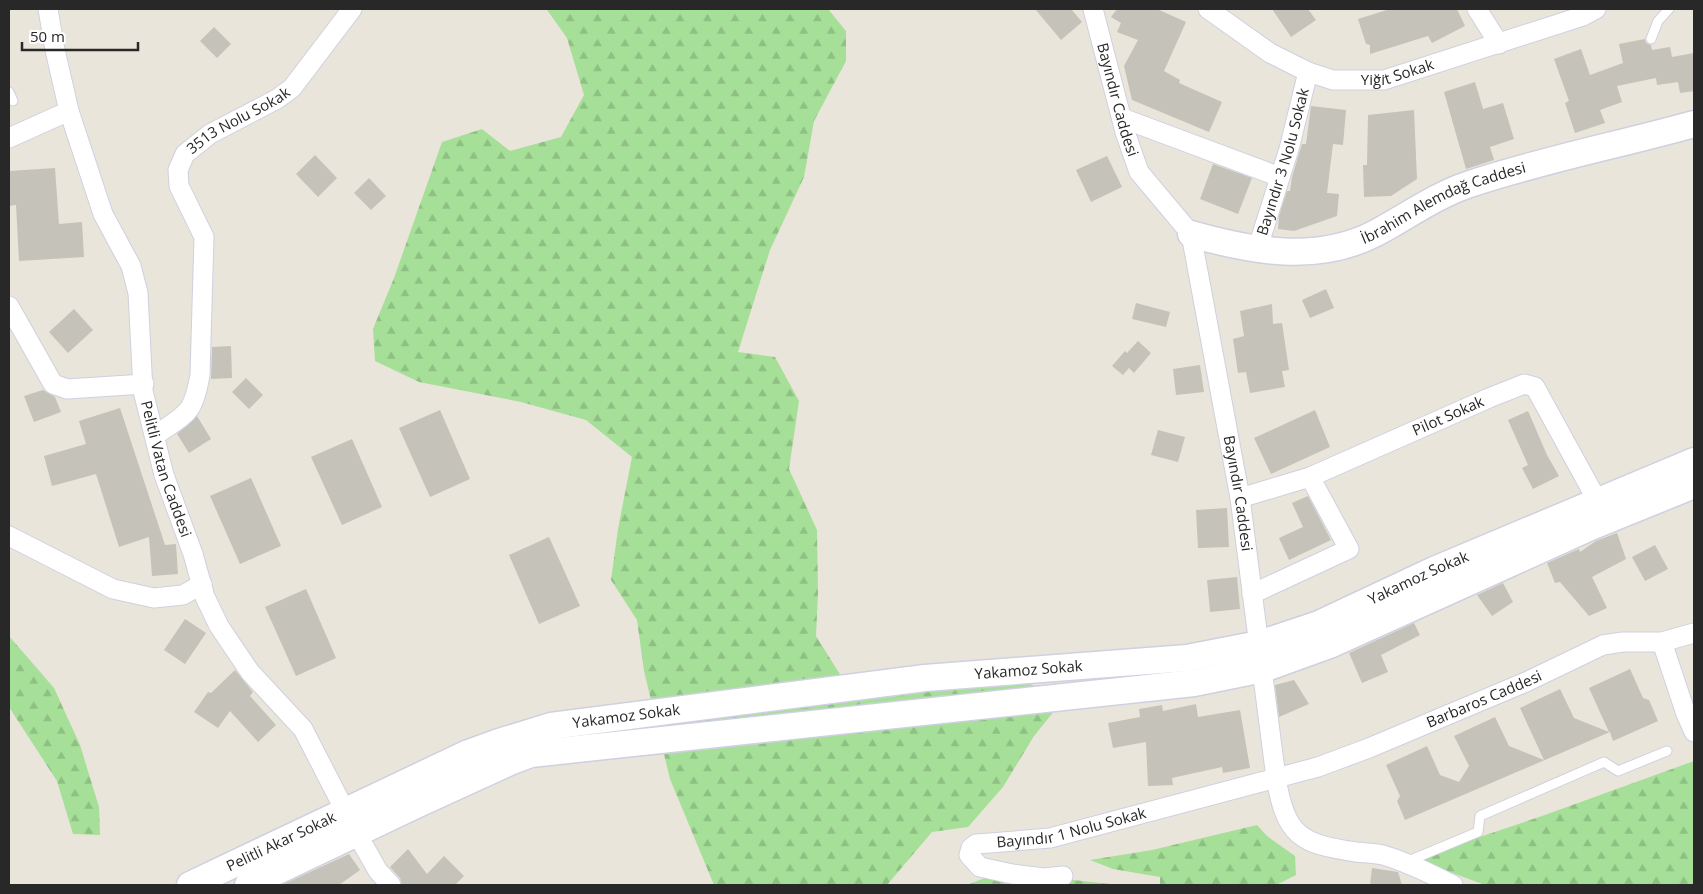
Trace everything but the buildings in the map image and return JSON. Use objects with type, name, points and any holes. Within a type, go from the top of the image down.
[{"type":"main road","name":"İbrahim Alemdağ Caddesi","points":[[1191,234],[1257,250],[1294,253],[1348,244],[1374,234],[1465,186],[1541,163],[1694,124]]},
{"type":"main road","name":"Yakamoz Sokak","points":[[352,823],[451,789],[531,754],[1194,683],[1261,657],[1319,624],[1434,570],[1694,461]]},
{"type":"main road","name":"Yakamoz Sokak","points":[[1261,657],[1332,644],[1584,530],[1694,485]]},
{"type":"main road","name":"Pelitli Akar Sokak","points":[[190,885],[352,823]]},
{"type":"main road","name":"Pelitli Akar Sokak","points":[[248,885],[352,823]]},
{"type":"street","name":"Pelitli Vatan Caddesi","points":[[48,9],[69,111],[103,214],[131,266],[138,293],[143,391],[156,435],[164,475],[193,554],[205,597],[219,626],[250,672],[304,729],[378,871],[391,885]]},
{"type":"street","name":"3513 Nolu Sokak","points":[[156,435],[187,414],[196,398],[200,376],[204,237],[179,186],[178,170],[185,154],[210,134],[277,99],[292,88],[352,9]]},
{"type":"street","name":"Bayındır Caddesi","points":[[1093,9],[1122,118],[1139,172],[1191,234],[1240,498],[1276,778],[1286,819],[1300,836],[1321,846],[1381,855],[1453,885]]},
{"type":"street","name":"Yiğit Sokak","points":[[1208,9],[1270,53],[1308,72],[1334,80],[1384,80],[1583,16],[1596,9]]},
{"type":"street","points":[[1477,9],[1499,44]]},
{"type":"street","name":"Bayındır 3 Nolu Sokak","points":[[1257,250],[1289,149],[1308,72]]},
{"type":"street","points":[[9,138],[69,111]]},
{"type":"street","points":[[1122,118],[1280,177]]},
{"type":"street","points":[[9,306],[54,384],[67,389],[144,384]]},
{"type":"street","name":"Pilot Sokak","points":[[1240,498],[1310,477],[1524,384],[1535,387],[1598,502]]},
{"type":"street","points":[[1252,594],[1349,549],[1310,477]]},
{"type":"street","points":[[9,536],[113,589],[154,598],[183,595],[202,584]]},
{"type":"street","name":"Barbaros Caddesi","points":[[1276,778],[1318,767],[1369,748],[1526,682],[1603,645],[1623,642],[1662,642],[1694,633]]},
{"type":"street","points":[[1662,642],[1686,714],[1694,732]]},
{"type":"street","name":"Bayındır 1 Nolu Sokak","points":[[1063,876],[1044,878],[980,867],[970,855],[971,848],[976,844],[1050,838],[1276,778]]},
{"type":"lane","points":[[1651,39],[1658,21],[1669,9]]},
{"type":"lane","points":[[9,92],[12,101]]},
{"type":"lane","points":[[1403,863],[1478,832],[1480,816],[1604,762],[1618,771],[1667,751]]},
{"type":"green space","points":[[541,9],[828,9],[846,31],[846,61],[814,121],[804,177],[770,250],[738,352],[775,357],[799,401],[789,469],[817,530],[818,593],[816,636],[846,684],[1023,681],[1064,699],[1034,736],[1003,787],[968,827],[932,832],[887,885],[714,885],[670,779],[644,671],[637,620],[611,580],[618,529],[632,457],[586,420],[521,402],[419,382],[375,361],[373,329],[394,278],[442,142],[482,129],[510,151],[561,137],[584,95],[567,38],[547,10]]},
{"type":"green space","points":[[9,636],[54,688],[80,745],[99,807],[100,835],[73,834],[57,781],[9,707]]},
{"type":"green space","points":[[1694,761],[1694,885],[1485,885],[1418,860],[1438,851]]},
{"type":"green space","points":[[1257,825],[1267,836],[1295,856],[1296,875],[1276,885],[1160,885],[1160,877],[1113,869],[1090,860],[1152,850]]},
{"type":"green space","points":[[1026,875],[1120,885],[1018,885]]},
{"type":"green space","points":[[1005,876],[1004,885],[967,885],[987,877]]}]
